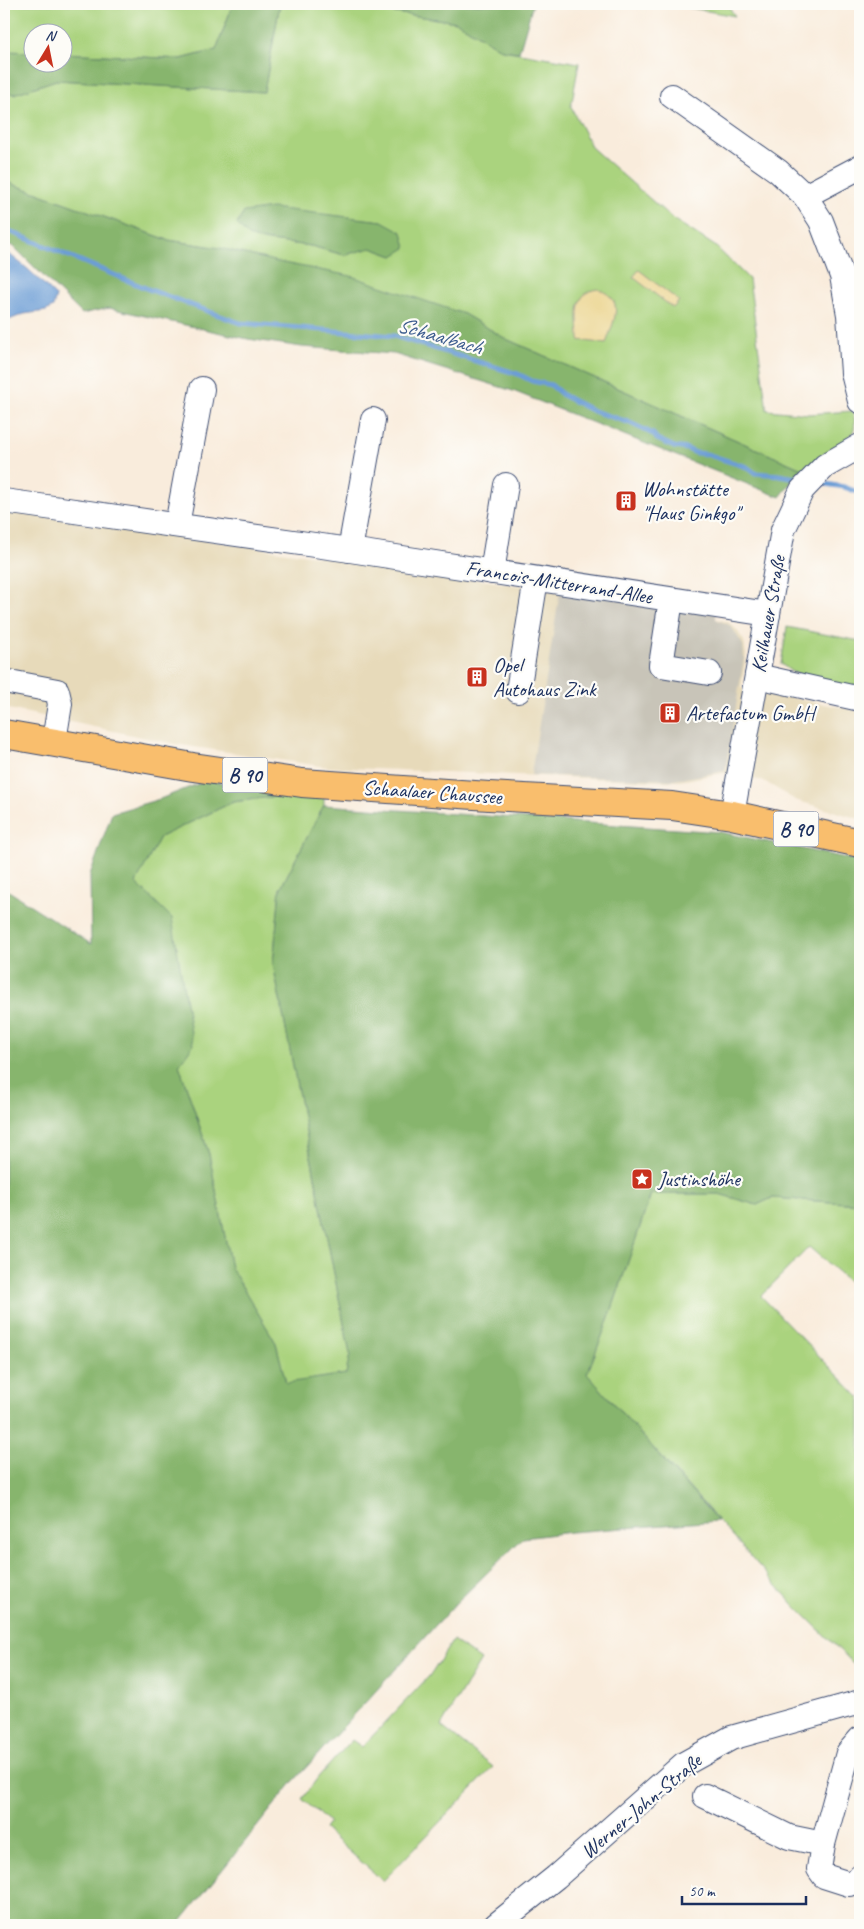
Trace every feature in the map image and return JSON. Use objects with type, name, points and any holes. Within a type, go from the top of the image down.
[{"type":"main road","name":"Schaalaer Chaussee","points":[[4,734],[54,741],[193,767],[302,783],[672,806],[732,815],[860,843]]},
{"type":"street","points":[[672,96],[778,171],[804,196],[820,221],[832,246],[855,314],[853,373],[860,401]]},
{"type":"street","points":[[804,196],[860,167]]},
{"type":"street","points":[[177,525],[202,389]]},
{"type":"street","points":[[350,550],[373,420]]},
{"type":"street","name":"Keilhauer Straße","points":[[732,815],[783,530],[802,490],[826,466],[860,446]]},
{"type":"street","points":[[492,572],[506,485]]},
{"type":"street","name":"Francois-Mitterrand-Allee","points":[[4,501],[350,550],[768,614]]},
{"type":"street","points":[[518,691],[536,578]]},
{"type":"street","points":[[671,600],[661,665],[709,673]]},
{"type":"street","points":[[757,676],[860,699]]},
{"type":"street","points":[[4,681],[57,691],[60,704],[54,741]]},
{"type":"street","name":"Werner-John-Straße","points":[[496,1925],[556,1877],[684,1764],[731,1738],[860,1702]]},
{"type":"street","points":[[860,1739],[848,1753],[823,1844],[819,1869],[824,1876],[849,1884],[860,1877]]},
{"type":"street","points":[[705,1796],[788,1837],[823,1844]]},
{"type":"shaded area","points":[[4,511],[716,614],[716,619],[728,622],[737,630],[744,641],[746,656],[741,688],[860,711],[860,819],[795,800],[764,781],[723,773],[680,781],[659,781],[327,767],[175,744],[4,708]]},
{"type":"shaded area","points":[[560,591],[716,614],[716,619],[731,626],[743,645],[744,658],[725,771],[674,780],[531,775]]},
{"type":"green space","points":[[4,4],[233,4],[216,50],[181,59],[72,53],[72,22],[22,22],[22,52],[4,51]]},
{"type":"green space","points":[[233,4],[280,4],[264,92],[56,80],[14,94],[4,91],[4,51],[22,52],[22,72],[72,72],[72,53],[181,59],[216,50]]},
{"type":"green space","points":[[280,4],[335,4],[457,22],[502,50],[579,63],[571,107],[592,148],[673,219],[715,246],[749,279],[767,410],[809,414],[852,411],[855,422],[852,434],[802,469],[506,339],[464,314],[220,248],[168,240],[4,181],[4,91],[14,94],[56,80],[264,92]],"holes":[[[328,215],[382,221],[393,256],[371,248],[344,255],[311,246],[262,240]]]},
{"type":"green space","points":[[335,4],[533,4],[519,52],[502,50],[457,22]]},
{"type":"green space","points":[[669,4],[727,4],[735,16]]},
{"type":"green space","points":[[4,181],[168,240],[220,248],[278,262],[351,276],[464,314],[506,339],[802,469],[780,497],[513,391],[394,354],[302,347],[248,339],[109,308],[82,314],[13,246],[4,244]]},
{"type":"green space","points":[[272,208],[382,221],[402,232],[406,248],[393,256],[371,248],[344,255],[311,246],[262,240],[248,236],[237,224],[244,212]]},
{"type":"green space","points":[[860,457],[860,506],[856,506],[858,500],[857,469]]},
{"type":"green space","points":[[787,627],[860,641],[860,691],[792,672],[781,664]]},
{"type":"green space","points":[[208,780],[286,795],[233,802],[160,837],[136,883],[172,918],[193,1045],[179,1065],[209,1154],[231,1268],[276,1343],[286,1383],[346,1374],[350,1354],[273,964],[280,889],[324,805],[720,832],[860,861],[860,1204],[772,1198],[757,1205],[719,1194],[651,1194],[609,1318],[587,1374],[718,1521],[571,1532],[523,1538],[456,1603],[292,1783],[178,1925],[4,1925],[4,888],[91,944],[90,875],[112,813],[160,799]]},
{"type":"green space","points":[[290,791],[324,795],[324,805],[280,889],[273,964],[350,1354],[346,1374],[286,1384],[276,1343],[231,1268],[209,1154],[179,1065],[135,883],[160,837],[233,802],[286,795]]},
{"type":"green space","points":[[651,1194],[719,1194],[757,1205],[772,1198],[860,1204],[860,1291],[809,1247],[761,1296],[860,1398],[860,1660],[856,1666],[796,1607],[587,1374],[609,1318]]},
{"type":"green space","points":[[453,1640],[481,1660],[441,1726],[493,1767],[383,1881],[324,1829],[329,1822],[302,1799],[319,1776],[352,1740],[362,1747],[432,1673]]},
{"type":"sand","points":[[639,270],[679,301],[673,308],[633,277]]},
{"type":"sand","points":[[598,289],[607,294],[615,305],[616,312],[606,344],[579,340],[578,308],[580,301],[589,291]]},
{"type":"water","points":[[4,252],[8,253],[29,270],[56,296],[53,307],[46,311],[24,314],[4,322]]},
{"type":"waterway","name":"Schaalbach","points":[[4,229],[148,289],[240,323],[394,336],[518,374],[532,381],[551,385],[564,396],[593,411],[628,422],[674,447],[706,454],[747,467],[755,473],[801,479]]},
{"type":"waterway","name":"Schaalbach","points":[[820,483],[844,487],[860,493]]},
{"type":"place","name":"Wohnstätte \"Haus Ginkgo\"","points":[[626,501]]},
{"type":"place","name":"Opel Autohaus Zink","points":[[477,677]]},
{"type":"place","name":"Artefactum GmbH","points":[[670,713]]},
{"type":"place","name":"Justinshöhe","points":[[642,1179]]}]
